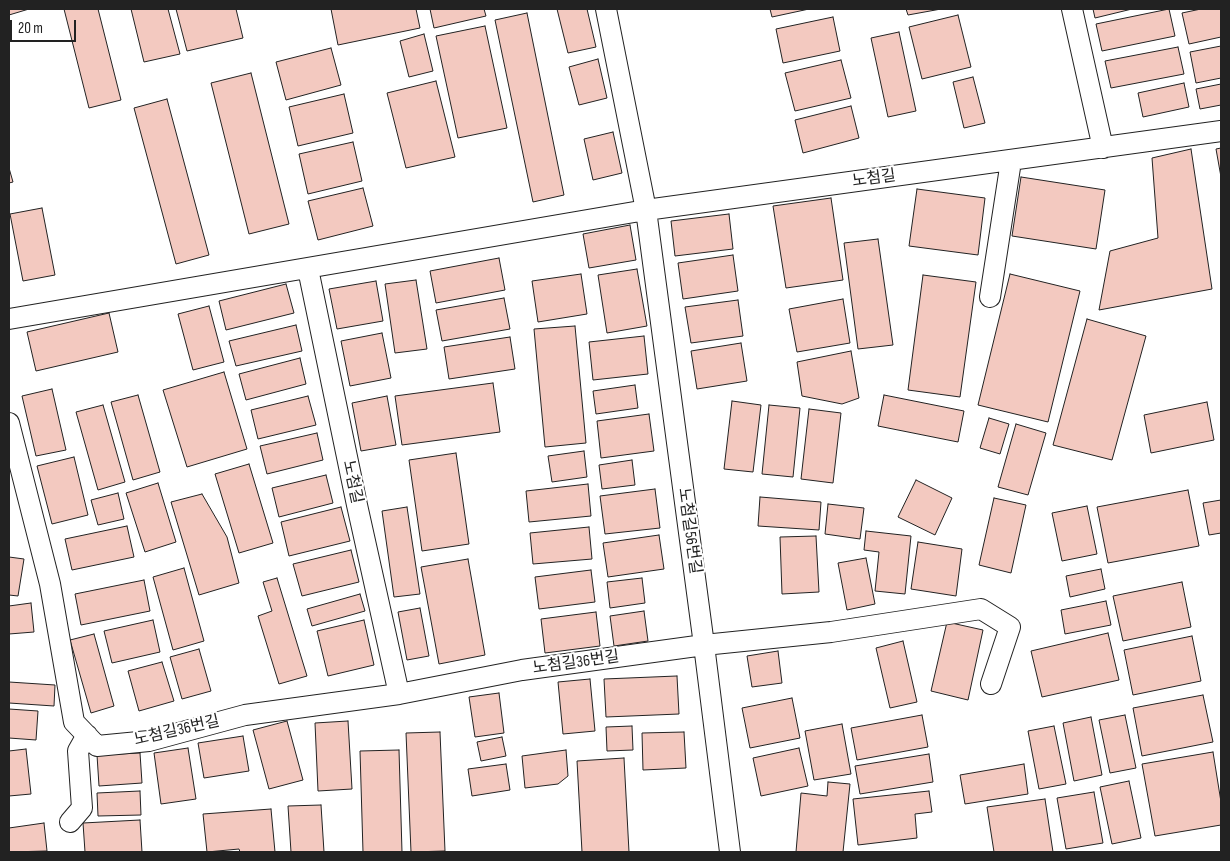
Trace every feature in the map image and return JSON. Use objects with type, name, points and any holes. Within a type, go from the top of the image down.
[{"type":"street","points":[[606,9],[646,210]]},
{"type":"street","points":[[1072,9],[1103,148]]},
{"type":"street","name":"노첨길","points":[[9,319],[646,210],[1221,131]]},
{"type":"street","points":[[990,297],[1011,161]]},
{"type":"street","name":"노첨길56번길","points":[[646,210],[730,852]]},
{"type":"street","name":"노첨길","points":[[308,269],[357,506],[399,694]]},
{"type":"street","name":"노첨길36번길","points":[[9,423],[50,584],[74,722],[97,746],[149,741],[245,715],[399,694],[522,670],[704,645],[831,632],[981,609],[1010,627],[991,684]]},
{"type":"street","points":[[70,822],[82,808],[78,751],[87,735]]},
{"type":"building","points":[[9,9],[29,9],[9,15]]},
{"type":"building","points":[[64,9],[98,9],[121,100],[89,108]]},
{"type":"building","points":[[131,9],[168,9],[180,54],[144,62]]},
{"type":"building","points":[[176,9],[236,9],[243,38],[187,51]]},
{"type":"building","points":[[331,9],[416,9],[420,28],[338,45]]},
{"type":"building","points":[[430,9],[484,9],[486,16],[434,28]]},
{"type":"building","points":[[557,9],[587,9],[596,47],[568,53]]},
{"type":"building","points":[[770,9],[809,9],[772,17]]},
{"type":"building","points":[[906,9],[941,9],[908,15]]},
{"type":"building","points":[[1093,9],[1132,9],[1095,18]]},
{"type":"building","points":[[1169,9],[1175,36],[1102,51],[1096,24]]},
{"type":"building","points":[[1201,9],[1221,9],[1221,37],[1189,44],[1182,13]]},
{"type":"building","points":[[527,13],[564,195],[533,202],[495,20]]},
{"type":"building","points":[[958,15],[971,67],[922,79],[909,27]]},
{"type":"building","points":[[833,17],[840,51],[783,63],[776,29]]},
{"type":"building","points":[[485,26],[507,128],[458,138],[436,36]]},
{"type":"building","points":[[899,32],[916,111],[888,117],[871,38]]},
{"type":"building","points":[[424,34],[433,71],[409,77],[400,41]]},
{"type":"building","points":[[1221,46],[1221,78],[1196,83],[1190,52]]},
{"type":"building","points":[[1178,47],[1184,74],[1111,88],[1105,61]]},
{"type":"building","points":[[331,48],[341,85],[286,100],[276,62]]},
{"type":"building","points":[[598,59],[607,98],[579,105],[569,67]]},
{"type":"building","points":[[841,60],[851,98],[795,111],[785,73]]},
{"type":"building","points":[[251,73],[289,224],[249,234],[211,83]]},
{"type":"building","points":[[973,77],[985,123],[964,128],[953,82]]},
{"type":"building","points":[[436,81],[455,157],[406,168],[387,93]]},
{"type":"building","points":[[1184,83],[1189,107],[1143,117],[1138,93]]},
{"type":"building","points":[[1221,84],[1221,105],[1200,109],[1196,89]]},
{"type":"building","points":[[344,94],[353,133],[298,146],[289,107]]},
{"type":"building","points":[[167,99],[209,255],[176,264],[134,108]]},
{"type":"building","points":[[851,106],[859,138],[803,153],[795,120]]},
{"type":"building","points":[[613,132],[622,173],[593,180],[584,139]]},
{"type":"building","points":[[353,142],[362,181],[308,194],[299,154]]},
{"type":"building","points":[[1221,148],[1221,177],[1216,149]]},
{"type":"building","points":[[1191,149],[1212,289],[1099,310],[1110,251],[1158,238],[1152,158]]},
{"type":"building","points":[[9,168],[13,182],[9,183]]},
{"type":"building","points":[[1021,177],[1105,190],[1096,249],[1012,236]]},
{"type":"building","points":[[363,188],[373,226],[318,240],[308,201]]},
{"type":"building","points":[[917,189],[985,198],[978,255],[909,246]]},
{"type":"building","points":[[831,198],[843,280],[786,288],[773,206]]},
{"type":"building","points":[[42,208],[55,275],[23,281],[10,214]]},
{"type":"building","points":[[729,214],[733,249],[675,256],[671,221]]},
{"type":"building","points":[[630,225],[636,260],[589,268],[583,234]]},
{"type":"building","points":[[878,239],[893,345],[858,349],[844,243]]},
{"type":"building","points":[[733,255],[738,291],[683,299],[678,263]]},
{"type":"building","points":[[499,258],[505,290],[436,303],[430,271]]},
{"type":"building","points":[[637,269],[647,326],[607,333],[598,275]]},
{"type":"building","points":[[581,274],[587,314],[538,322],[532,281]]},
{"type":"building","points":[[1010,274],[1080,291],[1048,422],[978,405]]},
{"type":"building","points":[[923,275],[976,282],[960,397],[908,390]]},
{"type":"building","points":[[416,280],[427,349],[395,353],[385,284]]},
{"type":"building","points":[[376,281],[383,321],[337,329],[329,289]]},
{"type":"building","points":[[286,284],[294,313],[226,330],[219,301]]},
{"type":"building","points":[[504,298],[510,329],[442,341],[436,310]]},
{"type":"building","points":[[843,299],[850,343],[797,352],[789,309]]},
{"type":"building","points":[[738,300],[743,336],[691,343],[685,307]]},
{"type":"building","points":[[209,306],[224,362],[193,370],[178,314]]},
{"type":"building","points":[[109,313],[118,352],[36,371],[27,332]]},
{"type":"building","points":[[1087,319],[1146,336],[1112,460],[1053,445]]},
{"type":"building","points":[[296,325],[302,351],[236,366],[229,341]]},
{"type":"building","points":[[575,326],[586,443],[545,447],[534,329]]},
{"type":"building","points":[[382,333],[391,378],[350,386],[341,341]]},
{"type":"building","points":[[644,336],[648,374],[593,380],[589,342]]},
{"type":"building","points":[[510,337],[515,369],[449,379],[444,347]]},
{"type":"building","points":[[741,343],[747,381],[697,389],[691,351]]},
{"type":"building","points":[[851,351],[859,398],[842,404],[802,396],[797,362]]},
{"type":"building","points":[[300,358],[306,384],[246,400],[239,374]]},
{"type":"building","points":[[224,372],[247,449],[187,467],[163,390]]},
{"type":"building","points":[[493,383],[500,432],[402,445],[395,396]]},
{"type":"building","points":[[635,385],[638,408],[596,414],[593,391]]},
{"type":"building","points":[[52,389],[66,450],[36,456],[22,396]]},
{"type":"building","points":[[138,395],[160,472],[133,480],[111,402]]},
{"type":"building","points":[[884,395],[964,411],[958,442],[878,426]]},
{"type":"building","points":[[308,396],[316,425],[258,439],[251,410]]},
{"type":"building","points":[[387,396],[396,445],[361,451],[352,403]]},
{"type":"building","points":[[732,401],[761,405],[753,472],[724,469]]},
{"type":"building","points":[[1207,402],[1214,440],[1151,453],[1144,415]]},
{"type":"building","points":[[103,405],[125,482],[98,490],[76,412]]},
{"type":"building","points":[[769,405],[800,408],[793,477],[762,474]]},
{"type":"building","points":[[809,409],[841,413],[833,483],[801,479]]},
{"type":"building","points":[[649,414],[654,451],[601,458],[597,421]]},
{"type":"building","points":[[989,418],[1009,424],[1000,454],[980,448]]},
{"type":"building","points":[[1016,424],[1046,433],[1028,495],[998,487]]},
{"type":"building","points":[[317,433],[323,460],[267,474],[260,446]]},
{"type":"building","points":[[584,451],[587,477],[552,482],[548,456]]},
{"type":"building","points":[[456,453],[469,544],[422,551],[409,460]]},
{"type":"building","points":[[74,457],[88,515],[52,524],[37,466]]},
{"type":"building","points":[[632,460],[635,485],[602,489],[599,465]]},
{"type":"building","points":[[249,464],[273,543],[239,553],[215,474]]},
{"type":"building","points":[[326,475],[333,503],[279,517],[272,488]]},
{"type":"building","points":[[916,480],[952,498],[935,535],[898,517]]},
{"type":"building","points":[[158,483],[176,542],[145,552],[126,493]]},
{"type":"building","points":[[588,484],[591,516],[529,522],[526,491]]},
{"type":"building","points":[[655,489],[660,528],[605,534],[600,496]]},
{"type":"building","points":[[1188,490],[1199,546],[1108,563],[1097,507]]},
{"type":"building","points":[[118,493],[124,519],[98,525],[91,500]]},
{"type":"building","points":[[202,494],[227,537],[239,583],[199,595],[171,502]]},
{"type":"building","points":[[760,497],[821,502],[819,530],[758,526]]},
{"type":"building","points":[[994,498],[1026,505],[1011,573],[979,565]]},
{"type":"building","points":[[1221,500],[1221,533],[1209,535],[1203,503]]},
{"type":"building","points":[[828,504],[864,508],[860,539],[825,534]]},
{"type":"building","points":[[1087,506],[1097,554],[1062,561],[1052,513]]},
{"type":"building","points":[[341,507],[350,541],[289,556],[281,522]]},
{"type":"building","points":[[407,507],[420,594],[394,597],[382,511]]},
{"type":"building","points":[[127,526],[134,557],[72,570],[65,539]]},
{"type":"building","points":[[589,527],[592,559],[533,564],[530,533]]},
{"type":"building","points":[[866,531],[911,536],[905,594],[875,591],[879,552],[864,550]]},
{"type":"building","points":[[659,535],[664,569],[608,577],[603,543]]},
{"type":"building","points":[[816,536],[819,592],[782,594],[780,537]]},
{"type":"building","points":[[918,542],[962,549],[956,596],[911,589]]},
{"type":"building","points":[[351,550],[359,582],[302,596],[293,564]]},
{"type":"building","points":[[9,557],[24,559],[18,596],[9,595]]},
{"type":"building","points":[[866,558],[875,604],[847,610],[838,563]]},
{"type":"building","points":[[468,559],[485,655],[439,664],[421,567]]},
{"type":"building","points":[[184,568],[204,641],[173,650],[153,577]]},
{"type":"building","points":[[1101,569],[1105,589],[1070,597],[1066,576]]},
{"type":"building","points":[[591,570],[595,602],[539,609],[535,577]]},
{"type":"building","points":[[277,578],[307,676],[279,684],[258,616],[272,611],[263,582]]},
{"type":"building","points":[[642,578],[645,603],[610,608],[607,582]]},
{"type":"building","points":[[144,580],[150,611],[81,625],[75,594]]},
{"type":"building","points":[[1182,582],[1191,627],[1123,641],[1113,596]]},
{"type":"building","points":[[360,594],[365,611],[312,626],[307,609]]},
{"type":"building","points":[[1106,601],[1111,625],[1065,634],[1061,610]]},
{"type":"building","points":[[31,603],[34,632],[9,634],[9,606]]},
{"type":"building","points":[[420,608],[429,656],[407,660],[398,612]]},
{"type":"building","points":[[644,611],[648,641],[614,646],[610,616]]},
{"type":"building","points":[[596,612],[600,646],[545,653],[541,619]]},
{"type":"building","points":[[153,620],[160,652],[112,663],[104,631]]},
{"type":"building","points":[[364,620],[374,665],[328,676],[317,631]]},
{"type":"building","points":[[947,622],[983,630],[968,700],[931,691]]},
{"type":"building","points":[[1108,633],[1119,680],[1042,697],[1031,651]]},
{"type":"building","points":[[94,634],[114,706],[91,713],[70,640]]},
{"type":"building","points":[[1192,636],[1201,681],[1133,695],[1124,650]]},
{"type":"building","points":[[903,641],[917,702],[890,708],[876,648]]},
{"type":"building","points":[[199,649],[211,691],[182,699],[170,657]]},
{"type":"building","points":[[778,651],[782,683],[752,687],[747,656]]},
{"type":"building","points":[[162,662],[174,701],[139,711],[128,671]]},
{"type":"building","points":[[677,676],[679,714],[606,717],[604,679]]},
{"type":"building","points":[[590,679],[595,731],[563,734],[558,682]]},
{"type":"building","points":[[9,682],[55,685],[54,706],[9,703]]},
{"type":"building","points":[[499,693],[504,733],[475,737],[469,697]]},
{"type":"building","points":[[1203,695],[1213,742],[1142,756],[1133,708]]},
{"type":"building","points":[[792,698],[800,738],[750,748],[742,708]]},
{"type":"building","points":[[9,709],[38,711],[36,740],[9,738]]},
{"type":"building","points":[[922,715],[928,747],[857,760],[851,728]]},
{"type":"building","points":[[1125,715],[1136,768],[1110,773],[1099,720]]},
{"type":"building","points":[[1091,717],[1102,775],[1074,781],[1063,723]]},
{"type":"building","points":[[287,721],[303,780],[269,789],[253,730]]},
{"type":"building","points":[[348,721],[352,789],[318,791],[315,723]]},
{"type":"building","points":[[842,724],[851,774],[814,780],[805,731]]},
{"type":"building","points":[[632,726],[633,750],[607,751],[606,727]]},
{"type":"building","points":[[1054,726],[1066,784],[1039,789],[1028,731]]},
{"type":"building","points":[[440,732],[445,851],[411,852],[406,733]]},
{"type":"building","points":[[684,732],[686,768],[643,770],[642,733]]},
{"type":"building","points":[[243,736],[249,771],[204,778],[198,743]]},
{"type":"building","points":[[502,737],[506,756],[481,761],[477,742]]},
{"type":"building","points":[[188,748],[196,799],[161,804],[154,753]]},
{"type":"building","points":[[799,748],[808,786],[761,796],[753,758]]},
{"type":"building","points":[[26,749],[31,794],[9,796],[9,751]]},
{"type":"building","points":[[399,750],[402,852],[363,852],[360,751]]},
{"type":"building","points":[[566,750],[568,776],[558,784],[525,788],[522,756]]},
{"type":"building","points":[[1213,752],[1221,802],[1221,825],[1155,836],[1142,764]]},
{"type":"building","points":[[140,753],[142,783],[99,786],[97,755]]},
{"type":"building","points":[[929,754],[933,782],[860,794],[855,766]]},
{"type":"building","points":[[624,758],[629,852],[582,852],[577,761]]},
{"type":"building","points":[[506,764],[510,790],[472,796],[468,769]]},
{"type":"building","points":[[1024,764],[1028,794],[965,804],[960,775]]},
{"type":"building","points":[[1129,781],[1141,838],[1112,844],[1100,787]]},
{"type":"building","points":[[828,782],[850,784],[843,852],[796,852],[801,793],[827,796]]},
{"type":"building","points":[[140,791],[141,815],[98,816],[97,793]]},
{"type":"building","points":[[929,791],[932,812],[915,814],[917,838],[858,845],[853,799]]},
{"type":"building","points":[[1094,792],[1103,843],[1066,849],[1057,798]]},
{"type":"building","points":[[1045,799],[1053,852],[994,852],[987,807]]},
{"type":"building","points":[[321,805],[324,852],[291,852],[288,806]]},
{"type":"building","points":[[271,809],[275,852],[240,852],[239,849],[207,852],[203,814]]},
{"type":"building","points":[[140,820],[142,852],[85,852],[83,823]]},
{"type":"building","points":[[44,823],[47,851],[9,852],[9,828]]}]
